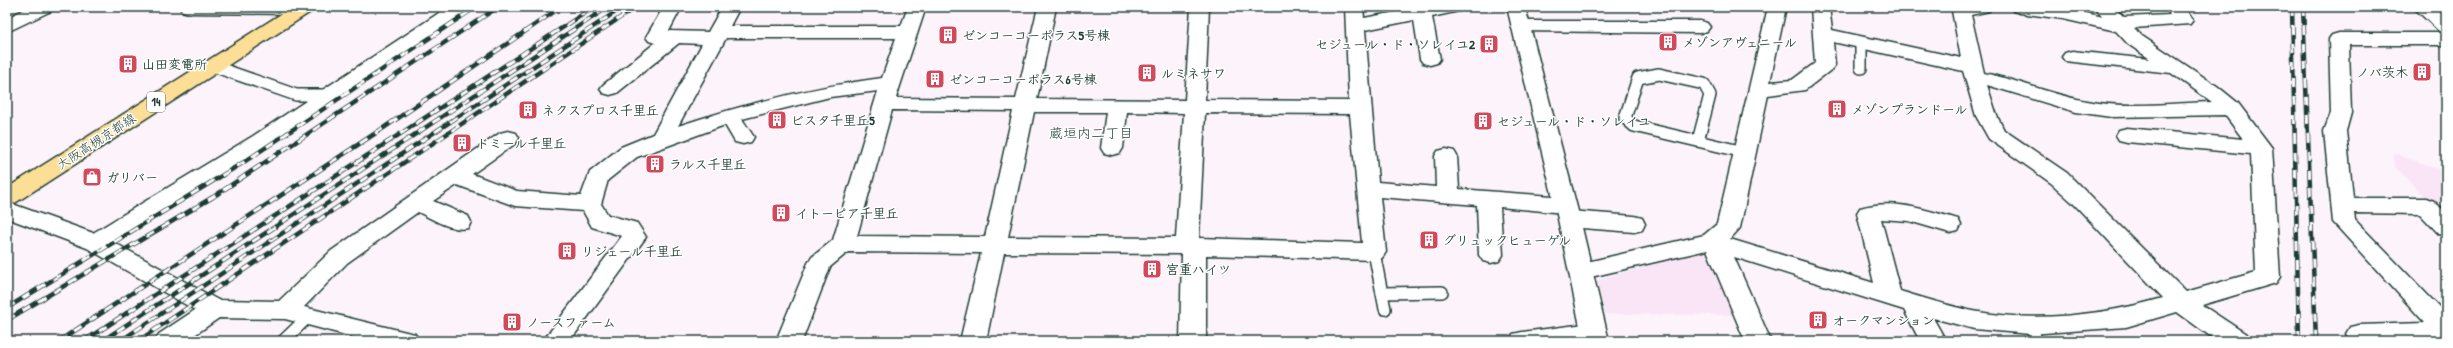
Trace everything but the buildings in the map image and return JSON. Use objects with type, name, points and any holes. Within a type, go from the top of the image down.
[{"type":"main road","name":"大阪高槻京都線","points":[[7,198],[304,8]]},
{"type":"street","points":[[7,26],[44,7]]},
{"type":"street","points":[[189,7],[304,8]]},
{"type":"street","points":[[95,242],[261,141],[461,7]]},
{"type":"street","points":[[661,139],[731,7]]},
{"type":"street","points":[[789,341],[820,263],[843,244],[890,83],[917,7]]},
{"type":"street","points":[[973,341],[1047,7]]},
{"type":"street","points":[[1193,341],[1190,246],[1194,107],[1200,7]]},
{"type":"street","points":[[843,244],[1190,246],[1374,252],[1360,108],[1354,17],[1422,13],[1452,7]]},
{"type":"street","points":[[1713,242],[1728,228],[1757,90],[1777,7]]},
{"type":"street","points":[[1757,90],[1798,86],[1825,65],[1820,7]]},
{"type":"street","points":[[1982,7],[1961,11],[1974,72],[1994,132],[2059,178],[2182,302],[2220,332],[2237,341]]},
{"type":"street","points":[[2020,7],[2115,19],[2183,20],[2175,7]]},
{"type":"street","points":[[2422,7],[2446,27]]},
{"type":"street","points":[[670,12],[656,37],[673,38],[717,35],[908,32]]},
{"type":"street","points":[[1422,13],[1430,59]]},
{"type":"street","points":[[1522,341],[1595,336],[1582,271],[1518,17],[1700,27]]},
{"type":"street","points":[[1582,271],[1713,242],[1913,304],[1974,320],[2034,333],[2084,332],[2126,318],[2268,277],[2261,148],[2231,108],[2210,90],[2135,40],[2115,19]]},
{"type":"street","points":[[1823,34],[1974,72],[2083,107],[2111,111],[2231,108]]},
{"type":"street","points":[[610,89],[673,38]]},
{"type":"street","points":[[2446,39],[2339,39],[2340,113],[2335,131],[2344,222],[2446,331]]},
{"type":"street","points":[[2072,57],[2175,67]]},
{"type":"street","points":[[556,341],[634,237],[629,229],[600,221],[590,204],[598,176],[629,152],[661,139],[730,116],[830,91],[890,83]]},
{"type":"street","points":[[884,104],[1360,108]]},
{"type":"street","points":[[1112,148],[1117,106]]},
{"type":"street","points":[[730,116],[743,137]]},
{"type":"street","points":[[2127,135],[2261,148]]},
{"type":"street","points":[[285,310],[339,257],[508,138]]},
{"type":"street","points":[[1446,156],[1448,196]]},
{"type":"street","points":[[455,176],[515,198],[590,204]]},
{"type":"street","points":[[1368,189],[1488,199],[1634,224]]},
{"type":"street","points":[[1488,199],[1491,255]]},
{"type":"street","points":[[417,203],[460,222]]},
{"type":"street","points":[[2343,205],[2426,206],[2446,227]]},
{"type":"street","points":[[7,210],[95,242],[214,309],[285,310],[308,317],[355,336],[406,341]]},
{"type":"street","points":[[1889,297],[1868,213],[1882,210],[1898,211],[1950,225]]},
{"type":"street","points":[[1713,242],[1758,341]]},
{"type":"street","points":[[1913,304],[1933,341]]},
{"type":"street","points":[[168,341],[214,309]]},
{"type":"street","points":[[2359,334],[2446,331]]},
{"type":"lane","points":[[1860,68],[1861,43]]},
{"type":"lane","points":[[213,66],[296,95],[330,95]]},
{"type":"lane","points":[[1698,141],[1710,95],[1704,84],[1659,74],[1638,78],[1625,118],[1634,126],[1744,152]]},
{"type":"lane","points":[[1374,252],[1385,308]]},
{"type":"lane","points":[[1382,293],[1442,292]]},
{"type":"lane","points":[[283,341],[308,317]]},
{"type":"shaded area","points":[[2393,153],[2446,172],[2446,219],[2395,166]]},
{"type":"shaded area","points":[[1701,252],[1711,252],[1736,315],[1605,314],[1596,280]]},
{"type":"railway","points":[[7,308],[244,162],[476,7]]},
{"type":"railway","points":[[7,320],[213,197],[498,7]]},
{"type":"railway","points":[[59,341],[385,127],[561,7]]},
{"type":"railway","points":[[84,341],[594,7]]},
{"type":"railway","points":[[102,341],[608,7]]},
{"type":"railway","points":[[120,341],[623,7]]},
{"type":"railway","points":[[138,341],[636,7]]},
{"type":"railway","points":[[2292,7],[2299,341]]},
{"type":"railway","points":[[2303,7],[2316,341]]},
{"type":"place","name":"ゼンコーコーポラス5号棟","points":[[948,35]]},
{"type":"place","name":"メゾンアヴェニール","points":[[1668,42]]},
{"type":"place","name":"セジュール・ド・ソレイユ2","points":[[1489,44]]},
{"type":"place","name":"山田変電所","points":[[128,64]]},
{"type":"place","name":"ノバ茨木","points":[[2422,72]]},
{"type":"place","name":"ルミネサワ","points":[[1147,73]]},
{"type":"place","name":"ゼンコーコーポラス6号棟","points":[[935,79]]},
{"type":"place","name":"メゾンプランドール","points":[[1837,109]]},
{"type":"place","name":"ネクスプロス千里丘","points":[[528,110]]},
{"type":"place","name":"ビスタ千里丘5","points":[[777,120]]},
{"type":"place","name":"セジュール・ド・ソレイユ","points":[[1483,121]]},
{"type":"place","name":"ドミール千里丘","points":[[462,143]]},
{"type":"place","name":"ラルス千里丘","points":[[655,164]]},
{"type":"place","name":"ガリバー","points":[[92,177]]},
{"type":"place","name":"イトーピア千里丘","points":[[781,213]]},
{"type":"place","name":"グリュックヒューゲル","points":[[1429,240]]},
{"type":"place","name":"リジェール千里丘","points":[[567,251]]},
{"type":"place","name":"宮重ハイツ","points":[[1152,269]]},
{"type":"place","name":"オークマンション","points":[[1818,320]]},
{"type":"place","name":"ノースファーム","points":[[512,322]]},
{"type":"district","name":"蔵垣内二丁目","points":[[1091,133]]}]
